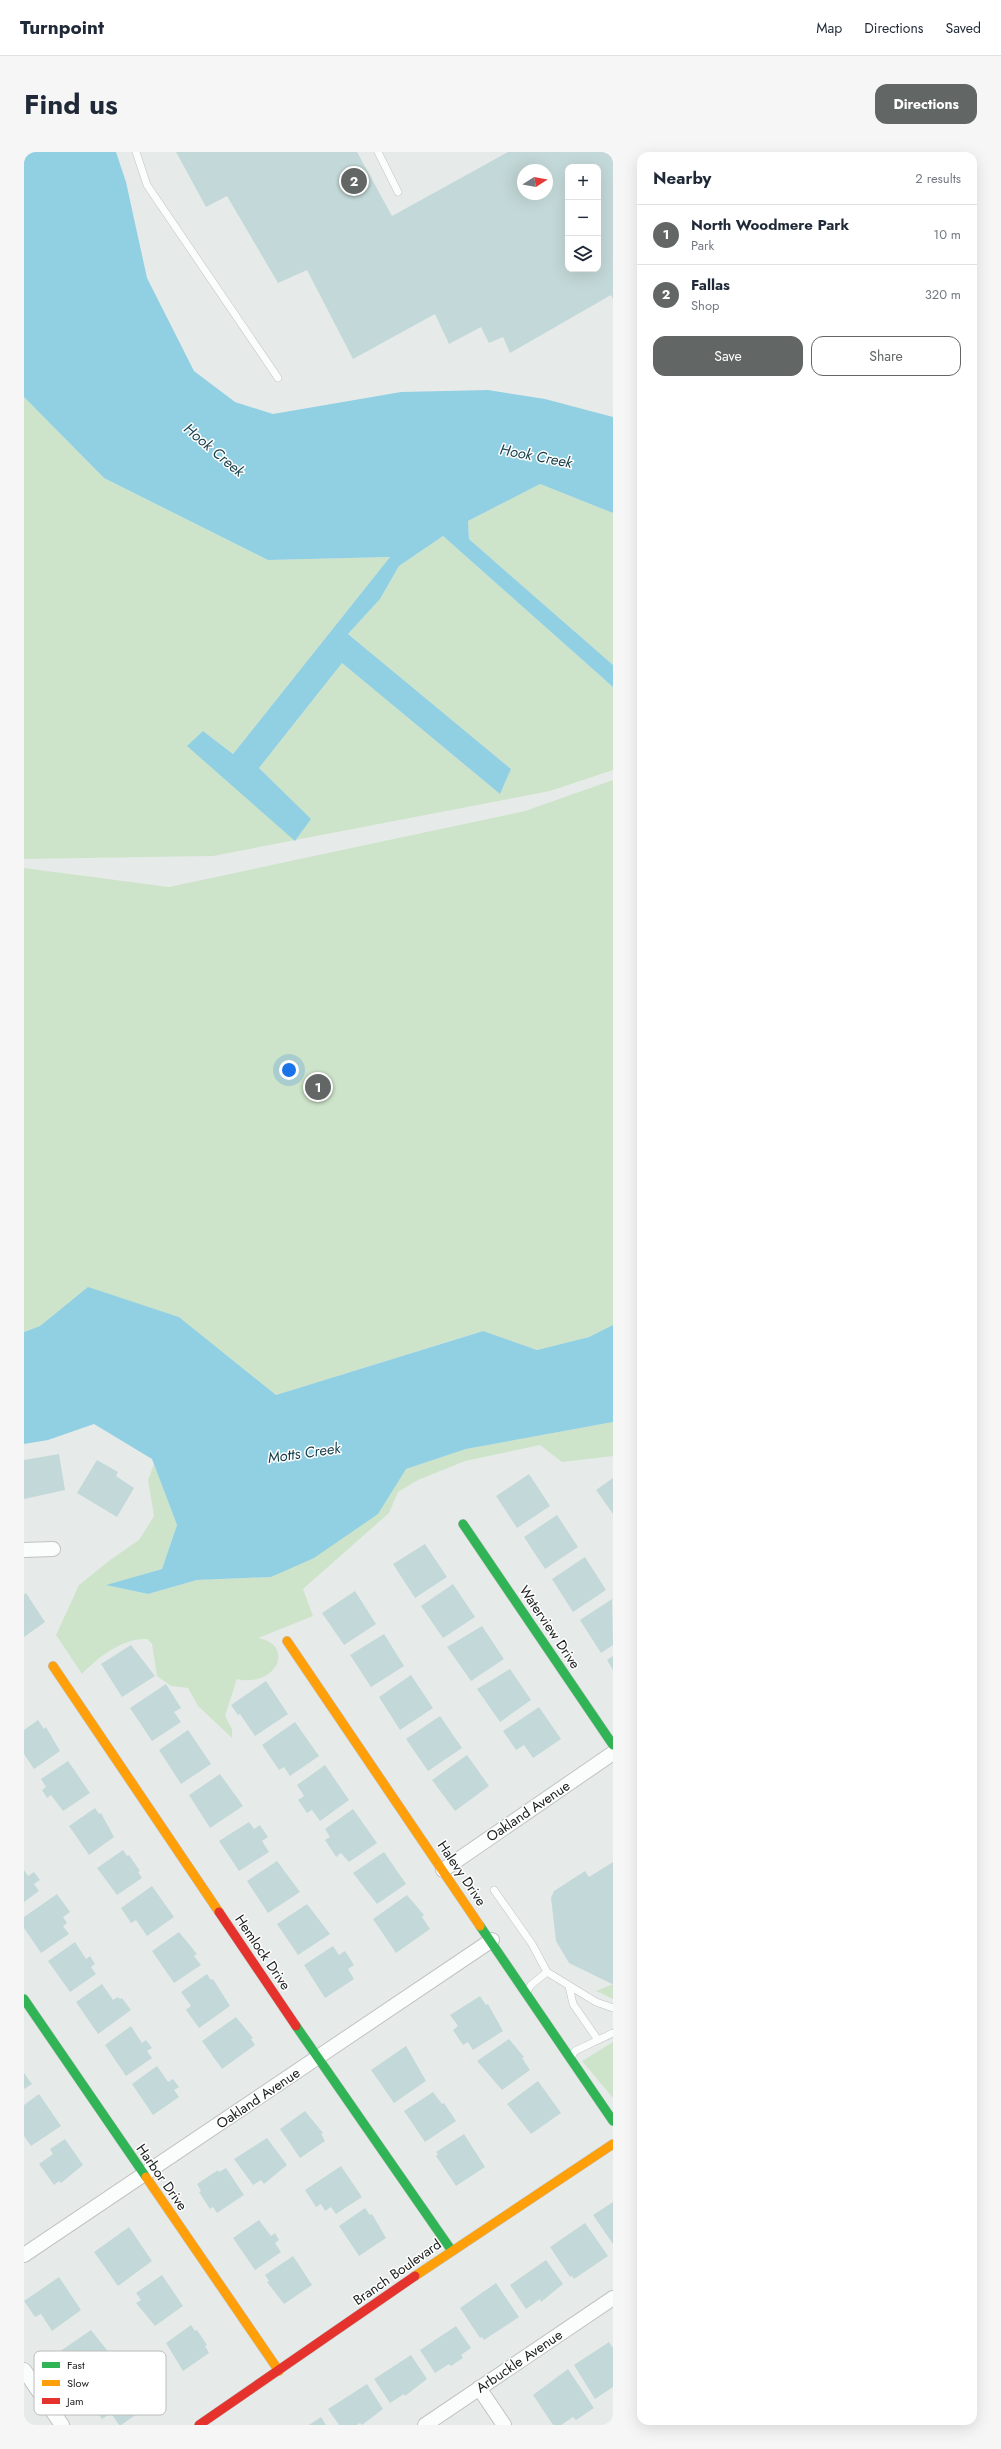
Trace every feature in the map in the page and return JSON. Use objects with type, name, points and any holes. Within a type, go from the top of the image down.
[{"type":"street","name":"Waterview Drive","points":[[463,1524],[613,1745]]},
{"type":"street","points":[[24,1550],[53,1549]]},
{"type":"street","name":"Halevy Drive","points":[[287,1641],[492,1940],[613,2121]]},
{"type":"street","name":"Hemlock Drive","points":[[53,1666],[318,2058],[452,2251]]},
{"type":"street","name":"Oakland Avenue","points":[[443,1870],[613,1753]]},
{"type":"street","name":"Oakland Avenue","points":[[24,2255],[492,1940]]},
{"type":"street","name":"Harbor Drive","points":[[24,1999],[143,2175],[279,2371]]},
{"type":"street","name":"Branch Boulevard","points":[[199,2425],[452,2251],[613,2144]]},
{"type":"street","name":"Arbuckle Avenue","points":[[425,2425],[613,2298]]},
{"type":"street","points":[[24,2370],[34,2384]]},
{"type":"street","points":[[479,2388],[504,2425]]},
{"type":"street","points":[[55,2415],[62,2425]]},
{"type":"lane","points":[[136,152],[147,185],[278,378]]},
{"type":"lane","points":[[378,152],[398,192]]},
{"type":"lane","points":[[494,1890],[532,1944],[547,1972],[596,2002],[613,2008]]},
{"type":"lane","points":[[527,1992],[530,1985],[547,1972]]},
{"type":"lane","points":[[569,1986],[573,2004],[598,2040]]},
{"type":"lane","points":[[570,2057],[575,2051],[613,2033]]},
{"type":"green space","points":[[24,397],[104,478],[268,560],[390,557],[233,754],[203,731],[294,840],[213,856],[24,859]]},
{"type":"green space","points":[[540,484],[613,513],[613,665],[469,539],[468,521]]},
{"type":"green space","points":[[443,536],[613,687],[613,770],[550,791],[296,840],[310,819],[259,768],[342,663],[500,794],[511,769],[348,634],[380,599],[399,566]]},
{"type":"green space","points":[[613,780],[613,1325],[589,1337],[537,1350],[482,1331],[276,1395],[179,1317],[88,1288],[40,1326],[24,1332],[24,868],[169,887],[525,811]]},
{"type":"green space","points":[[613,1422],[613,1456],[562,1462],[540,1445],[465,1461],[418,1480],[398,1492],[389,1513],[303,1589],[313,1616],[258,1638],[269,1642],[276,1648],[278,1656],[277,1664],[271,1672],[263,1677],[251,1680],[237,1679],[225,1716],[232,1729],[232,1738],[198,1706],[188,1688],[171,1686],[157,1676],[152,1644],[147,1639],[120,1645],[103,1655],[82,1674],[56,1635],[79,1585],[110,1560],[139,1540],[154,1516],[148,1480],[154,1464],[177,1525],[162,1569],[107,1585],[148,1594],[197,1580],[271,1577],[406,1469],[466,1449]]},
{"type":"green space","points":[[613,1984],[613,1999],[596,1991]]},
{"type":"green space","points":[[613,2042],[613,2098],[582,2061]]},
{"type":"water","name":"Hook Creek","points":[[24,152],[116,152],[126,182],[147,278],[194,371],[235,402],[273,414],[401,392],[488,390],[545,399],[613,417],[613,513],[540,484],[468,521],[469,539],[613,665],[613,687],[443,536],[399,566],[380,599],[348,634],[511,769],[500,794],[342,663],[259,768],[311,819],[295,841],[187,746],[203,731],[233,754],[390,557],[268,560],[104,478],[24,397]]},
{"type":"water","name":"Motts Creek","points":[[88,1287],[179,1317],[276,1395],[483,1331],[537,1350],[589,1337],[613,1325],[613,1422],[466,1449],[406,1469],[378,1514],[314,1558],[271,1577],[197,1580],[148,1594],[106,1585],[162,1569],[177,1525],[152,1459],[94,1424],[48,1440],[24,1444],[24,1332],[40,1326]]},
{"type":"building","points":[[176,152],[357,152],[392,216],[508,152],[613,152],[613,299],[611,295],[510,353],[503,337],[489,343],[481,327],[449,344],[435,314],[353,359],[307,270],[278,283],[227,196],[206,207]]},
{"type":"building","points":[[59,1454],[65,1490],[24,1499],[24,1460]]},
{"type":"building","points":[[97,1460],[118,1472],[116,1476],[134,1488],[117,1517],[77,1493]]},
{"type":"building","points":[[529,1474],[550,1506],[517,1528],[496,1496]]},
{"type":"building","points":[[613,1478],[613,1514],[596,1490]]},
{"type":"building","points":[[557,1515],[578,1547],[545,1569],[524,1537]]},
{"type":"building","points":[[425,1544],[447,1577],[415,1598],[393,1564]]},
{"type":"building","points":[[585,1557],[606,1590],[573,1612],[552,1579]]},
{"type":"building","points":[[453,1584],[475,1617],[443,1638],[421,1606]]},
{"type":"building","points":[[355,1591],[376,1624],[344,1645],[322,1613]]},
{"type":"building","points":[[26,1593],[45,1622],[24,1637],[24,1595]]},
{"type":"building","points":[[612,1599],[613,1645],[601,1653],[580,1620]]},
{"type":"building","points":[[482,1626],[504,1659],[471,1681],[447,1647]]},
{"type":"building","points":[[384,1634],[404,1666],[371,1687],[350,1655]]},
{"type":"building","points":[[131,1645],[155,1676],[122,1697],[101,1664]]},
{"type":"building","points":[[613,1656],[613,1670],[607,1660]]},
{"type":"building","points":[[510,1669],[531,1700],[500,1722],[477,1689]]},
{"type":"building","points":[[411,1675],[433,1708],[400,1730],[379,1697]]},
{"type":"building","points":[[266,1681],[288,1714],[255,1736],[240,1714],[238,1715],[231,1705]]},
{"type":"building","points":[[166,1684],[181,1708],[174,1712],[181,1722],[152,1741],[130,1708]]},
{"type":"building","points":[[539,1707],[561,1739],[533,1758],[524,1745],[516,1750],[503,1731]]},
{"type":"building","points":[[440,1716],[462,1748],[428,1771],[406,1739]]},
{"type":"building","points":[[38,1720],[44,1729],[46,1727],[60,1751],[34,1769],[24,1754],[24,1730]]},
{"type":"building","points":[[295,1722],[319,1756],[290,1776],[284,1767],[279,1770],[262,1745]]},
{"type":"building","points":[[188,1730],[211,1764],[181,1784],[159,1750]]},
{"type":"building","points":[[467,1755],[489,1786],[455,1811],[432,1780]]},
{"type":"building","points":[[68,1761],[90,1793],[63,1811],[51,1795],[47,1798],[42,1790],[46,1787],[41,1779]]},
{"type":"building","points":[[325,1765],[349,1800],[320,1821],[312,1810],[307,1813],[298,1800],[304,1796],[297,1785]]},
{"type":"building","points":[[220,1774],[243,1806],[210,1828],[189,1795]]},
{"type":"building","points":[[95,1808],[99,1814],[101,1813],[114,1837],[89,1855],[69,1826]]},
{"type":"building","points":[[353,1809],[377,1843],[349,1862],[341,1853],[336,1857],[325,1840],[330,1837],[325,1829]]},
{"type":"building","points":[[249,1822],[254,1829],[260,1825],[268,1837],[262,1841],[269,1852],[239,1871],[219,1841]]},
{"type":"building","points":[[123,1850],[127,1856],[129,1855],[140,1871],[138,1872],[142,1878],[117,1895],[97,1868]]},
{"type":"building","points":[[384,1852],[406,1884],[377,1904],[353,1873]]},
{"type":"building","points":[[277,1861],[300,1892],[268,1913],[247,1881]]},
{"type":"building","points":[[613,1862],[612,1984],[569,1963],[556,1941],[551,1898],[554,1891],[585,1871],[589,1877]]},
{"type":"building","points":[[24,1870],[28,1876],[34,1872],[40,1880],[34,1884],[39,1891],[24,1902]]},
{"type":"building","points":[[152,1886],[174,1917],[147,1936],[136,1920],[131,1923],[121,1908]]},
{"type":"building","points":[[57,1894],[70,1912],[63,1917],[67,1923],[63,1926],[69,1934],[41,1953],[24,1928],[24,1917]]},
{"type":"building","points":[[407,1895],[424,1915],[422,1917],[430,1929],[396,1953],[373,1919]]},
{"type":"building","points":[[307,1904],[330,1934],[298,1955],[277,1924]]},
{"type":"building","points":[[179,1932],[197,1954],[194,1956],[201,1965],[174,1983],[152,1951]]},
{"type":"building","points":[[75,1942],[86,1959],[90,1956],[95,1964],[91,1967],[96,1974],[70,1992],[48,1961]]},
{"type":"building","points":[[333,1946],[339,1955],[345,1951],[354,1965],[348,1969],[354,1979],[325,1998],[304,1965]]},
{"type":"building","points":[[207,1974],[211,1980],[213,1979],[230,2006],[199,2028],[186,2010],[191,2006],[181,1992]]},
{"type":"building","points":[[102,1984],[113,2000],[118,1997],[120,1999],[122,1998],[131,2010],[98,2034],[76,2002]]},
{"type":"building","points":[[480,1996],[486,2005],[488,2004],[503,2031],[473,2050],[468,2042],[463,2045],[453,2030],[458,2026],[450,2015]]},
{"type":"building","points":[[236,2017],[253,2038],[251,2039],[255,2045],[222,2069],[202,2041]]},
{"type":"building","points":[[131,2026],[142,2043],[146,2040],[152,2048],[147,2051],[152,2058],[126,2076],[105,2045]]},
{"type":"building","points":[[509,2039],[524,2057],[522,2058],[530,2070],[502,2090],[477,2061]]},
{"type":"building","points":[[406,2046],[426,2081],[394,2103],[371,2070]]},
{"type":"building","points":[[157,2066],[168,2082],[173,2079],[179,2087],[174,2090],[179,2097],[153,2115],[132,2084]]},
{"type":"building","points":[[24,2073],[32,2084],[24,2089]]},
{"type":"building","points":[[538,2081],[561,2113],[531,2134],[507,2104]]},
{"type":"building","points":[[433,2092],[442,2104],[444,2103],[456,2121],[425,2142],[404,2111]]},
{"type":"building","points":[[39,2094],[61,2126],[31,2146],[24,2136],[24,2105]]},
{"type":"building","points":[[305,2111],[323,2133],[321,2134],[325,2141],[300,2158],[280,2129]]},
{"type":"building","points":[[464,2134],[485,2167],[456,2186],[436,2156],[438,2154],[436,2152]]},
{"type":"building","points":[[267,2138],[287,2165],[264,2184],[261,2180],[253,2185],[234,2159]]},
{"type":"building","points":[[65,2139],[83,2165],[61,2183],[59,2181],[54,2185],[39,2164],[53,2154],[50,2149]]},
{"type":"building","points":[[341,2166],[362,2197],[336,2214],[331,2207],[325,2211],[321,2204],[316,2207],[305,2190]]},
{"type":"building","points":[[226,2168],[244,2195],[217,2213],[213,2207],[210,2209],[199,2192],[201,2191],[197,2184],[218,2170],[219,2172]]},
{"type":"building","points":[[613,2202],[613,2244],[593,2215]]},
{"type":"building","points":[[365,2208],[370,2215],[372,2214],[386,2238],[359,2256],[339,2226]]},
{"type":"building","points":[[259,2220],[271,2236],[275,2233],[279,2240],[275,2243],[281,2252],[255,2270],[233,2238]]},
{"type":"building","points":[[585,2223],[608,2256],[574,2279],[572,2276],[570,2277],[550,2247]]},
{"type":"building","points":[[129,2227],[152,2261],[118,2286],[94,2252]]},
{"type":"building","points":[[293,2256],[312,2285],[284,2304],[267,2282],[269,2281],[265,2275]]},
{"type":"building","points":[[546,2260],[563,2284],[541,2302],[540,2299],[526,2309],[510,2285]]},
{"type":"building","points":[[162,2275],[183,2306],[155,2326],[136,2303],[141,2300],[136,2293]]},
{"type":"building","points":[[59,2277],[81,2310],[52,2331],[41,2314],[35,2317],[24,2301]]},
{"type":"building","points":[[496,2283],[519,2317],[484,2340],[482,2337],[480,2338],[460,2308]]},
{"type":"building","points":[[191,2325],[195,2331],[197,2330],[207,2345],[205,2346],[209,2353],[183,2371],[166,2343]]},
{"type":"building","points":[[456,2326],[471,2348],[461,2355],[463,2358],[451,2366],[449,2364],[435,2373],[420,2350]]},
{"type":"building","points":[[91,2330],[108,2351],[60,2351]]},
{"type":"building","points":[[609,2342],[613,2348],[613,2387],[595,2399],[574,2365]]},
{"type":"building","points":[[411,2355],[427,2379],[405,2396],[404,2394],[390,2403],[374,2379]]},
{"type":"building","points":[[568,2369],[594,2408],[576,2420],[573,2417],[561,2425],[553,2425],[533,2395]]},
{"type":"building","points":[[367,2384],[383,2409],[362,2425],[360,2423],[357,2425],[339,2425],[328,2409]]},
{"type":"building","points":[[99,2415],[108,2415],[102,2419]]},
{"type":"building","points":[[112,2415],[136,2415],[121,2425],[119,2425]]},
{"type":"building","points":[[321,2417],[326,2425],[309,2425]]},
{"type":"traffic: fast","points":[[463,1524],[613,1745]]},
{"type":"traffic: fast","points":[[480,1926],[613,2121]]},
{"type":"traffic: fast","points":[[24,1999],[146,2177]]},
{"type":"traffic: fast","points":[[296,2026],[452,2251]]},
{"type":"traffic: slow","points":[[287,1641],[480,1926]]},
{"type":"traffic: slow","points":[[53,1666],[219,1912]]},
{"type":"traffic: slow","points":[[415,2276],[613,2144]]},
{"type":"traffic: slow","points":[[146,2177],[279,2371]]},
{"type":"traffic: jam","points":[[219,1912],[296,2026]]},
{"type":"traffic: jam","points":[[199,2425],[415,2276]]},
{"type":"place","name":"Fallas","points":[[354,181]]},
{"type":"place","name":"North Woodmere Park","points":[[318,1087]]}]
